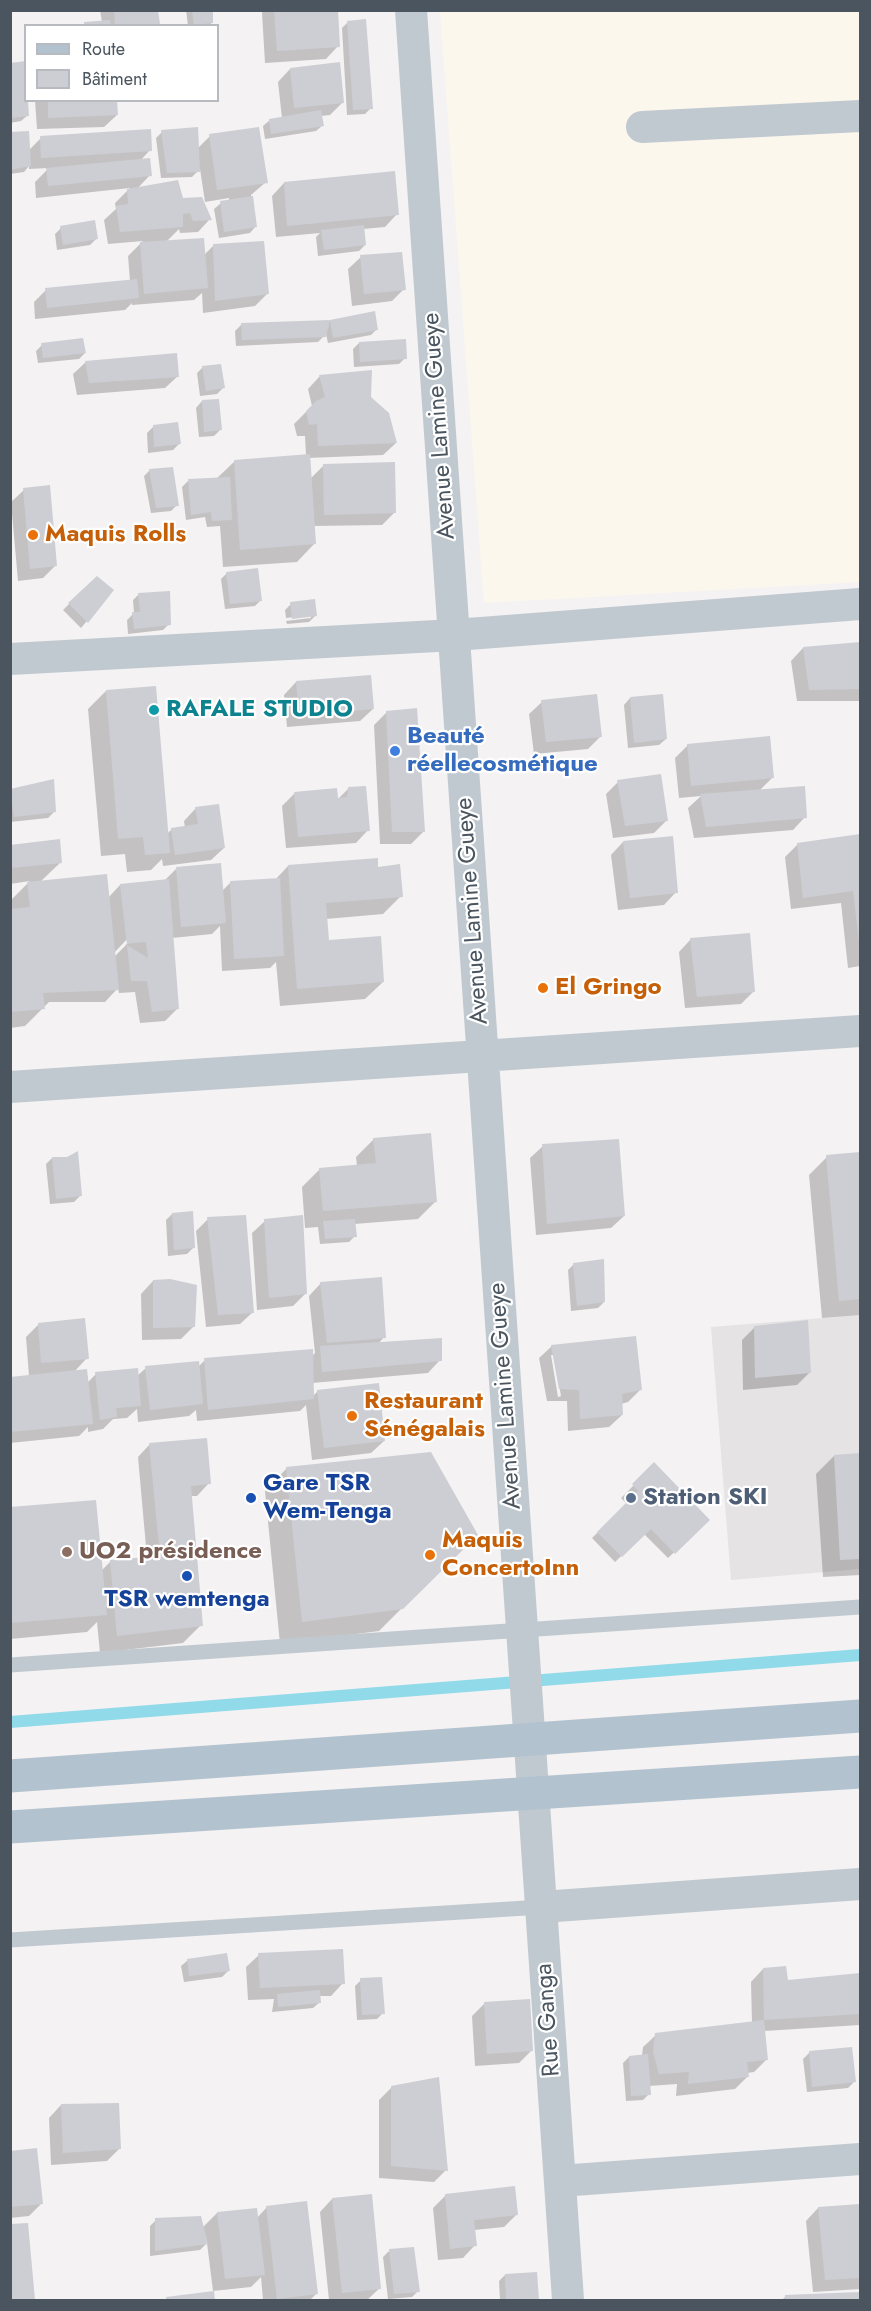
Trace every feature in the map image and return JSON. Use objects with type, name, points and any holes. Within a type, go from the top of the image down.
[{"type":"main road","points":[[10,1776],[861,1716]]},
{"type":"main road","points":[[10,1827],[534,1795],[861,1772]]},
{"type":"street","name":"Avenue Lamine Gueye","points":[[411,10],[530,1740]]},
{"type":"street","points":[[642,127],[861,116]]},
{"type":"street","points":[[10,659],[455,635],[861,604]]},
{"type":"street","points":[[10,1087],[861,1031]]},
{"type":"street","name":"Rue Ganga","points":[[530,1740],[568,2301]]},
{"type":"street","points":[[542,1907],[861,1884]]},
{"type":"street","points":[[560,2181],[861,2159]]},
{"type":"lane","points":[[10,1665],[861,1607]]},
{"type":"lane","points":[[10,1940],[542,1907]]},
{"type":"shaded area","points":[[440,11],[860,11],[860,582],[484,603]]},
{"type":"shaded area","points":[[860,1315],[860,1569],[731,1580],[711,1327]]},
{"type":"building","points":[[114,10],[158,10],[160,24],[115,24]]},
{"type":"building","points":[[192,10],[213,10],[213,23],[194,24]]},
{"type":"building","points":[[274,10],[338,10],[340,47],[277,51]]},
{"type":"building","points":[[366,19],[373,109],[353,110],[347,21]]},
{"type":"building","points":[[110,20],[111,24],[84,24],[84,22]]},
{"type":"building","points":[[24,61],[24,102],[28,102],[29,116],[10,118],[10,63]]},
{"type":"building","points":[[340,62],[344,103],[294,108],[290,68]]},
{"type":"building","points":[[48,102],[117,102],[118,115],[48,118]]},
{"type":"building","points":[[321,110],[324,126],[271,134],[269,119]]},
{"type":"building","points":[[198,127],[200,172],[167,173],[161,130]]},
{"type":"building","points":[[259,127],[268,183],[217,190],[209,134]]},
{"type":"building","points":[[151,129],[152,151],[41,158],[40,136]]},
{"type":"building","points":[[29,131],[31,166],[10,170],[10,132]]},
{"type":"building","points":[[150,158],[152,176],[48,186],[46,168]]},
{"type":"building","points":[[395,171],[399,215],[287,226],[284,182]]},
{"type":"building","points":[[178,180],[183,198],[202,197],[212,220],[193,221],[190,213],[183,214],[183,227],[120,232],[116,206],[128,204],[127,189]]},
{"type":"building","points":[[253,196],[257,227],[224,232],[220,201]]},
{"type":"building","points":[[95,220],[98,239],[63,245],[60,226]]},
{"type":"building","points":[[364,225],[366,245],[324,250],[321,230]]},
{"type":"building","points":[[204,238],[208,288],[144,294],[140,242]]},
{"type":"building","points":[[264,241],[269,294],[215,301],[213,244]]},
{"type":"building","points":[[402,252],[406,290],[364,294],[360,255]]},
{"type":"building","points":[[137,279],[139,298],[47,308],[45,288]]},
{"type":"building","points":[[375,311],[378,330],[333,338],[330,320]]},
{"type":"building","points":[[330,320],[326,337],[242,340],[241,323]]},
{"type":"building","points":[[83,338],[86,353],[43,358],[41,343]]},
{"type":"building","points":[[406,339],[407,359],[360,362],[359,342]]},
{"type":"building","points":[[177,353],[179,377],[89,383],[85,361]]},
{"type":"building","points":[[221,364],[225,388],[206,391],[202,366]]},
{"type":"building","points":[[372,370],[371,397],[389,413],[397,443],[318,446],[317,424],[309,425],[306,411],[316,401],[325,397],[319,375]]},
{"type":"building","points":[[219,399],[222,430],[204,432],[202,400]]},
{"type":"building","points":[[178,422],[181,444],[154,447],[153,425]]},
{"type":"building","points":[[310,454],[316,544],[240,550],[234,460]]},
{"type":"building","points":[[395,462],[396,513],[324,515],[323,464]]},
{"type":"building","points":[[173,467],[179,506],[156,508],[149,469]]},
{"type":"building","points":[[230,477],[232,520],[212,521],[211,512],[191,515],[188,479]]},
{"type":"building","points":[[50,485],[57,566],[30,569],[23,488]]},
{"type":"building","points":[[258,568],[262,601],[230,604],[226,572]]},
{"type":"building","points":[[97,576],[114,590],[88,623],[68,603]]},
{"type":"building","points":[[170,591],[171,625],[134,629],[132,612],[140,612],[138,593]]},
{"type":"building","points":[[315,599],[317,616],[292,619],[290,602]]},
{"type":"building","points":[[860,642],[860,689],[809,690],[803,647]]},
{"type":"building","points":[[371,675],[374,709],[299,715],[296,681]]},
{"type":"building","points":[[156,686],[170,853],[145,855],[143,837],[118,839],[106,690]]},
{"type":"building","points":[[597,694],[602,737],[546,742],[541,700]]},
{"type":"building","points":[[663,694],[667,739],[634,743],[630,697]]},
{"type":"building","points":[[417,708],[425,832],[392,832],[386,711]]},
{"type":"building","points":[[770,736],[774,778],[691,786],[687,744]]},
{"type":"building","points":[[661,774],[668,821],[625,826],[617,780]]},
{"type":"building","points":[[54,779],[56,812],[14,817],[10,789]]},
{"type":"building","points":[[366,786],[370,831],[298,837],[294,792],[337,788],[338,798],[347,797],[348,787]]},
{"type":"building","points":[[805,786],[807,818],[706,827],[700,794]]},
{"type":"building","points":[[219,804],[225,848],[175,855],[171,828],[198,824],[195,807]]},
{"type":"building","points":[[860,834],[859,942],[853,891],[803,898],[797,843]]},
{"type":"building","points":[[673,836],[678,893],[630,898],[623,841]]},
{"type":"building","points":[[60,839],[62,863],[10,868],[10,845]]},
{"type":"building","points":[[378,858],[378,867],[400,864],[403,897],[326,903],[329,940],[381,936],[384,982],[297,989],[288,865]]},
{"type":"building","points":[[221,863],[226,923],[181,927],[176,867]]},
{"type":"building","points":[[107,874],[119,990],[43,993],[45,1009],[10,1012],[10,909],[30,907],[27,882]]},
{"type":"building","points":[[280,878],[284,956],[234,959],[230,881]]},
{"type":"building","points":[[169,879],[179,1009],[152,1012],[147,981],[131,981],[127,945],[148,958],[146,942],[127,944],[120,884]]},
{"type":"building","points":[[750,933],[755,992],[697,997],[690,938]]},
{"type":"building","points":[[431,1133],[437,1202],[323,1211],[319,1168],[376,1163],[373,1138]]},
{"type":"building","points":[[619,1139],[625,1216],[547,1224],[542,1144]]},
{"type":"building","points":[[78,1151],[82,1196],[56,1199],[52,1157],[67,1157]]},
{"type":"building","points":[[860,1152],[860,1299],[839,1301],[826,1155]]},
{"type":"building","points":[[193,1211],[195,1248],[174,1250],[172,1213]]},
{"type":"building","points":[[246,1215],[254,1313],[218,1315],[207,1217]]},
{"type":"building","points":[[303,1215],[307,1294],[269,1298],[264,1219]]},
{"type":"building","points":[[355,1219],[357,1237],[325,1239],[323,1221]]},
{"type":"building","points":[[604,1259],[605,1302],[577,1306],[573,1263]]},
{"type":"building","points":[[382,1277],[386,1338],[327,1343],[320,1282]]},
{"type":"building","points":[[170,1279],[197,1285],[195,1327],[153,1328],[153,1280]]},
{"type":"building","points":[[85,1318],[89,1359],[41,1363],[38,1323]]},
{"type":"building","points":[[808,1320],[811,1373],[755,1378],[754,1326]]},
{"type":"building","points":[[636,1336],[642,1390],[622,1394],[623,1415],[580,1419],[579,1390],[559,1389],[551,1345]]},
{"type":"building","points":[[442,1338],[442,1361],[322,1372],[320,1346]]},
{"type":"building","points":[[313,1349],[314,1399],[208,1410],[204,1358]]},
{"type":"building","points":[[199,1361],[203,1404],[150,1410],[145,1366]]},
{"type":"building","points":[[138,1368],[141,1406],[116,1408],[117,1417],[100,1420],[95,1372]]},
{"type":"building","points":[[87,1369],[93,1424],[10,1432],[10,1377]]},
{"type":"building","points":[[379,1383],[385,1441],[324,1448],[317,1390]]},
{"type":"building","points":[[207,1438],[211,1484],[191,1486],[203,1626],[117,1636],[110,1560],[160,1556],[149,1443]]},
{"type":"building","points":[[431,1452],[478,1535],[403,1609],[302,1622],[286,1467]]},
{"type":"building","points":[[860,1453],[860,1559],[840,1560],[834,1455]]},
{"type":"building","points":[[654,1462],[710,1520],[675,1554],[651,1529],[622,1557],[597,1532],[638,1491],[632,1484]]},
{"type":"building","points":[[96,1500],[107,1615],[10,1623],[10,1507]]},
{"type":"building","points":[[343,1949],[345,1984],[260,1988],[258,1953]]},
{"type":"building","points":[[227,1953],[230,1971],[189,1976],[187,1959]]},
{"type":"building","points":[[786,1966],[788,1980],[860,1973],[860,2014],[764,2020],[763,1968]]},
{"type":"building","points":[[382,1977],[385,2014],[362,2015],[360,1978]]},
{"type":"building","points":[[320,1990],[321,2003],[278,2007],[277,1994]]},
{"type":"building","points":[[530,1999],[533,2051],[487,2054],[484,2002]]},
{"type":"building","points":[[764,2020],[768,2060],[747,2062],[749,2077],[688,2084],[689,2072],[659,2074],[653,2052],[655,2033]]},
{"type":"building","points":[[852,2047],[856,2082],[812,2087],[809,2051]]},
{"type":"building","points":[[648,2054],[651,2095],[631,2096],[629,2056]]},
{"type":"building","points":[[439,2077],[448,2171],[391,2166],[391,2086]]},
{"type":"building","points":[[119,2103],[121,2149],[63,2153],[61,2104]]},
{"type":"building","points":[[37,2148],[43,2204],[10,2207],[10,2151]]},
{"type":"building","points":[[515,2186],[518,2215],[474,2220],[477,2246],[450,2249],[445,2194]]},
{"type":"building","points":[[372,2194],[381,2289],[342,2293],[332,2198]]},
{"type":"building","points":[[307,2201],[318,2294],[277,2299],[266,2206]]},
{"type":"building","points":[[860,2204],[860,2278],[825,2280],[818,2207]]},
{"type":"building","points":[[257,2208],[265,2275],[225,2279],[217,2212]]},
{"type":"building","points":[[201,2216],[208,2244],[155,2251],[155,2218]]},
{"type":"building","points":[[28,2223],[35,2300],[10,2300],[10,2224]]},
{"type":"building","points":[[414,2247],[420,2292],[394,2294],[389,2249]]},
{"type":"building","points":[[537,2272],[539,2300],[506,2300],[505,2274]]},
{"type":"building","points":[[214,2291],[215,2300],[167,2300],[166,2297]]},
{"type":"building","points":[[860,2292],[860,2300],[785,2300],[785,2295]]},
{"type":"waterway","points":[[10,1722],[860,1655]]},
{"type":"place","name":"Maquis Rolls","points":[[33,535]]},
{"type":"place","name":"RAFALE STUDIO","points":[[154,710]]},
{"type":"place","name":"Beauté réellecosmétique","points":[[395,751]]},
{"type":"place","name":"El Gringo","points":[[543,988]]},
{"type":"place","name":"Restaurant Sénégalais","points":[[352,1416]]},
{"type":"place","name":"Gare TSR Wem-Tenga","points":[[251,1498]]},
{"type":"place","name":"Station SKI","points":[[631,1498]]},
{"type":"place","name":"UO2 présidence","points":[[67,1552]]},
{"type":"place","name":"Maquis ConcertoInn","points":[[430,1555]]},
{"type":"place","name":"TSR wemtenga","points":[[187,1576]]}]
